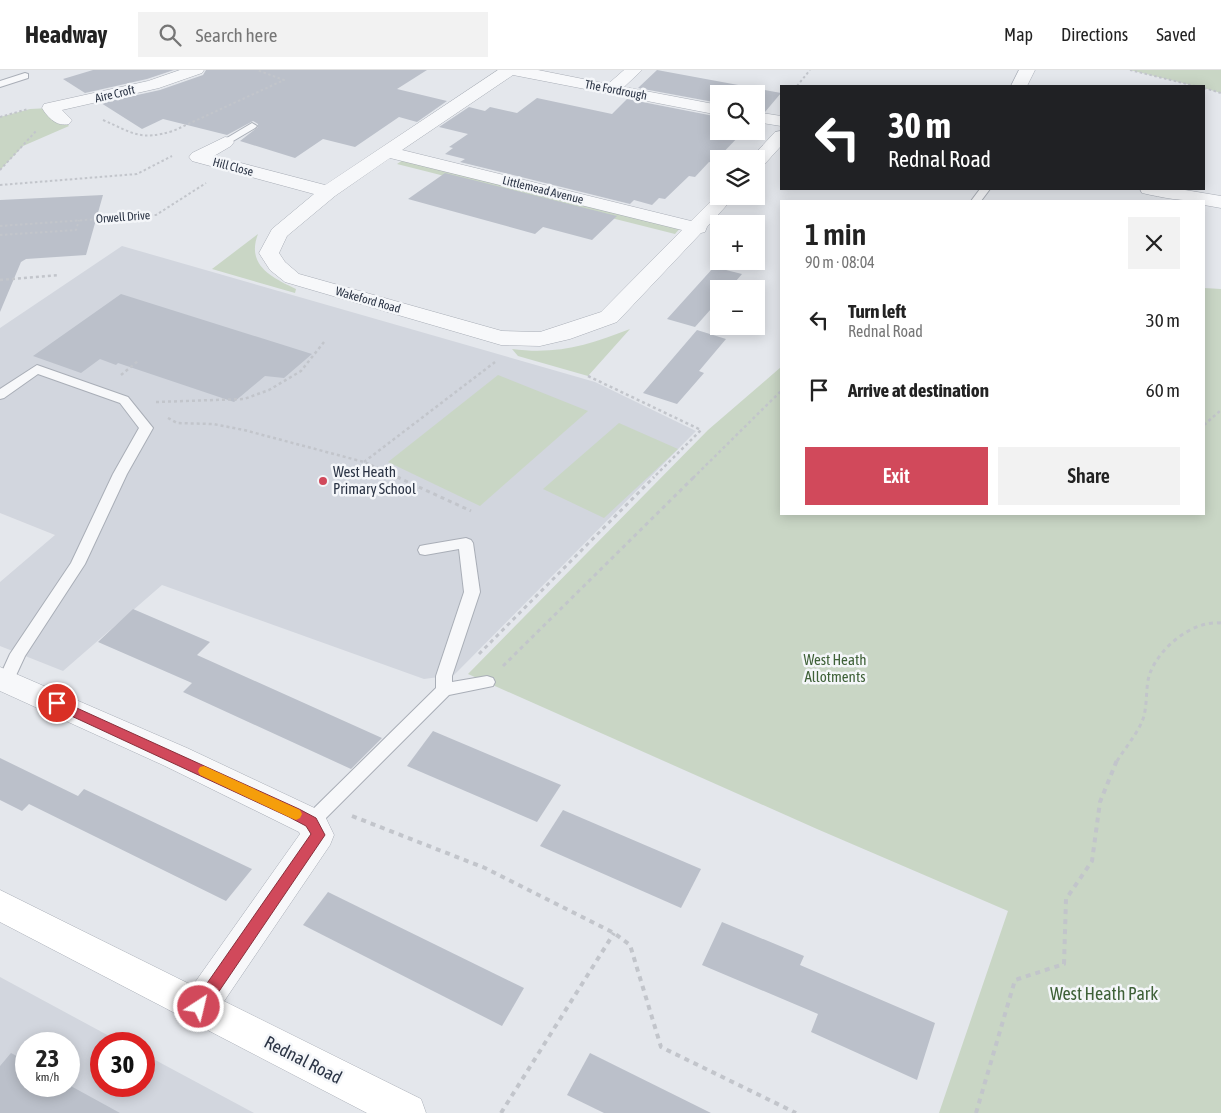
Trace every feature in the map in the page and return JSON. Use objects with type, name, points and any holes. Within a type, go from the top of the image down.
[{"type":"street","name":"Aire Croft","points":[[56,114],[196,70]]},
{"type":"street","name":"The Fordrough","points":[[511,70],[710,108]]},
{"type":"street","name":"Wakeford Road","points":[[511,70],[328,192],[279,233],[269,253],[277,266],[292,278],[501,338],[540,339],[562,334],[609,317],[698,228],[718,205]]},
{"type":"street","points":[[612,89],[634,70]]},
{"type":"street","points":[[1020,85],[1027,70]]},
{"type":"street","points":[[765,118],[780,121]]},
{"type":"street","points":[[765,153],[780,137]]},
{"type":"street","name":"Hill Close","points":[[198,157],[225,142]]},
{"type":"street","name":"Littlemead Avenue","points":[[388,152],[698,228]]},
{"type":"street","name":"Hill Close","points":[[198,157],[328,192]]},
{"type":"street","points":[[1155,190],[1221,202]]},
{"type":"street","points":[[3,679],[176,757],[311,822],[318,835],[199,1007]]},
{"type":"street","name":"Rednal Road","points":[[0,905],[199,1007],[366,1104],[407,1113]]},
{"type":"lane","points":[[0,84],[26,76]]},
{"type":"lane","name":"Hill Close","points":[[225,142],[252,126]]},
{"type":"lane","points":[[0,395],[37,369],[124,400],[146,428],[120,474],[78,564],[3,679]]},
{"type":"lane","points":[[425,550],[466,544],[472,592],[444,676],[444,690]]},
{"type":"lane","points":[[311,822],[444,690],[487,682]]},
{"type":"path","points":[[0,117],[30,108],[56,114],[105,120],[142,136],[156,136],[174,131],[284,80],[257,70]]},
{"type":"path","points":[[798,85],[810,70]]},
{"type":"path","points":[[1130,70],[1191,85]]},
{"type":"path","points":[[1205,88],[1221,93]]},
{"type":"path","points":[[0,170],[39,128],[56,114]]},
{"type":"path","points":[[0,185],[137,174],[174,155],[198,157]]},
{"type":"path","name":"Orwell Drive","points":[[0,226],[156,215],[232,166]]},
{"type":"path","points":[[0,235],[76,230],[79,220]]},
{"type":"path","points":[[0,280],[58,275]]},
{"type":"path","points":[[154,403],[244,399],[269,390],[301,371],[324,342]]},
{"type":"path","points":[[364,462],[497,360]]},
{"type":"path","points":[[444,690],[701,430],[588,376]]},
{"type":"path","points":[[487,682],[780,392]]},
{"type":"path","points":[[1205,424],[1221,410]]},
{"type":"path","points":[[161,413],[177,423],[213,424],[244,430],[364,462],[471,510]]},
{"type":"path","points":[[976,1113],[1015,980],[1023,975],[1054,970],[1064,964],[1066,899],[1092,861],[1100,802],[1116,762],[1143,719],[1150,674],[1160,654],[1176,640],[1198,627],[1210,622],[1221,623]]},
{"type":"path","points":[[311,822],[344,813],[485,868],[614,933],[630,945],[660,1047],[796,1113]]},
{"type":"path","points":[[500,1113],[614,933]]},
{"type":"shaded area","name":"West Heath Primary School","points":[[122,246],[595,382],[696,431],[454,675],[424,679],[162,585],[63,671],[0,646],[0,582],[55,535],[0,513],[0,328]]},
{"type":"shaded area","points":[[0,977],[102,1032],[90,1032],[90,1097],[155,1097],[155,1060],[254,1113],[0,1113]]},
{"type":"green space","points":[[1130,70],[1221,70],[1221,93],[1205,88],[1205,85],[1191,85]]},
{"type":"green space","points":[[50,108],[69,126],[23,146],[0,170],[0,117],[30,109]]},
{"type":"green space","points":[[406,158],[682,226],[675,234],[397,164]]},
{"type":"green space","points":[[258,234],[255,254],[258,262],[263,269],[278,280],[296,289],[295,293],[212,269]]},
{"type":"green space","name":"West Heath Allotments","points":[[1205,288],[1221,289],[1221,1113],[939,1113],[1008,911],[817,829],[468,674],[708,430],[780,368],[780,515],[1205,515]]},
{"type":"green space","points":[[630,329],[588,376],[518,356],[512,349],[528,351],[558,350],[601,340]]},
{"type":"green space","points":[[498,375],[588,411],[480,506],[388,462]]},
{"type":"green space","points":[[619,423],[678,449],[604,518],[543,489]]},
{"type":"building","points":[[93,70],[174,70],[147,79],[85,93],[63,79]]},
{"type":"building","points":[[206,70],[427,70],[397,89],[447,101],[417,122],[399,117],[355,147],[323,139],[295,158],[240,141],[258,127],[258,124],[253,121],[227,135],[163,119],[142,129],[101,103],[160,90],[203,75]]},
{"type":"building","points":[[657,70],[738,85],[710,85],[710,101],[638,88]]},
{"type":"building","points":[[765,90],[780,94],[765,112]]},
{"type":"building","points":[[537,98],[612,114],[627,99],[710,115],[710,140],[735,140],[726,150],[710,150],[710,162],[695,177],[689,176],[665,199],[659,198],[652,205],[634,200],[630,204],[460,162],[465,159],[445,154],[453,148],[449,147],[468,134],[439,127],[469,107],[485,111],[490,107],[517,113]]},
{"type":"building","points":[[445,173],[617,216],[592,240],[543,227],[535,234],[408,199]]},
{"type":"building","points":[[103,195],[86,255],[26,259],[21,262],[0,312],[0,200]]},
{"type":"building","points":[[711,270],[726,270],[742,274],[737,280],[710,280],[710,310],[695,327],[667,319]]},
{"type":"building","points":[[121,294],[312,354],[284,378],[265,376],[234,402],[118,363],[116,365],[100,359],[81,373],[33,356]]},
{"type":"building","points":[[697,330],[726,339],[699,371],[704,373],[677,404],[643,393]]},
{"type":"building","points":[[133,609],[210,642],[197,655],[382,738],[351,769],[183,692],[192,683],[98,642]]},
{"type":"building","points":[[433,731],[561,785],[537,822],[407,766]]},
{"type":"building","points":[[0,758],[78,796],[84,789],[252,869],[226,901],[29,804],[22,811],[0,800]]},
{"type":"building","points":[[563,810],[701,869],[681,908],[540,846]]},
{"type":"building","points":[[328,892],[524,988],[502,1026],[303,925]]},
{"type":"building","points":[[722,922],[804,956],[800,965],[935,1023],[917,1080],[811,1032],[818,1014],[702,965]]},
{"type":"building","points":[[11,1053],[15,1055],[15,1097],[80,1097],[80,1091],[120,1113],[0,1113],[0,1066]]},
{"type":"building","points":[[590,1053],[711,1113],[604,1113],[567,1095]]},
{"type":"slow traffic","points":[[204,771],[296,814]]},
{"type":"place","name":"West Heath Primary School","points":[[323,481]]},
{"type":"route","points":[[57,703],[294,813],[311,822],[318,835],[199,1007]]},
{"type":"park label","name":"West Heath Park","points":[[1104,994]]}]
